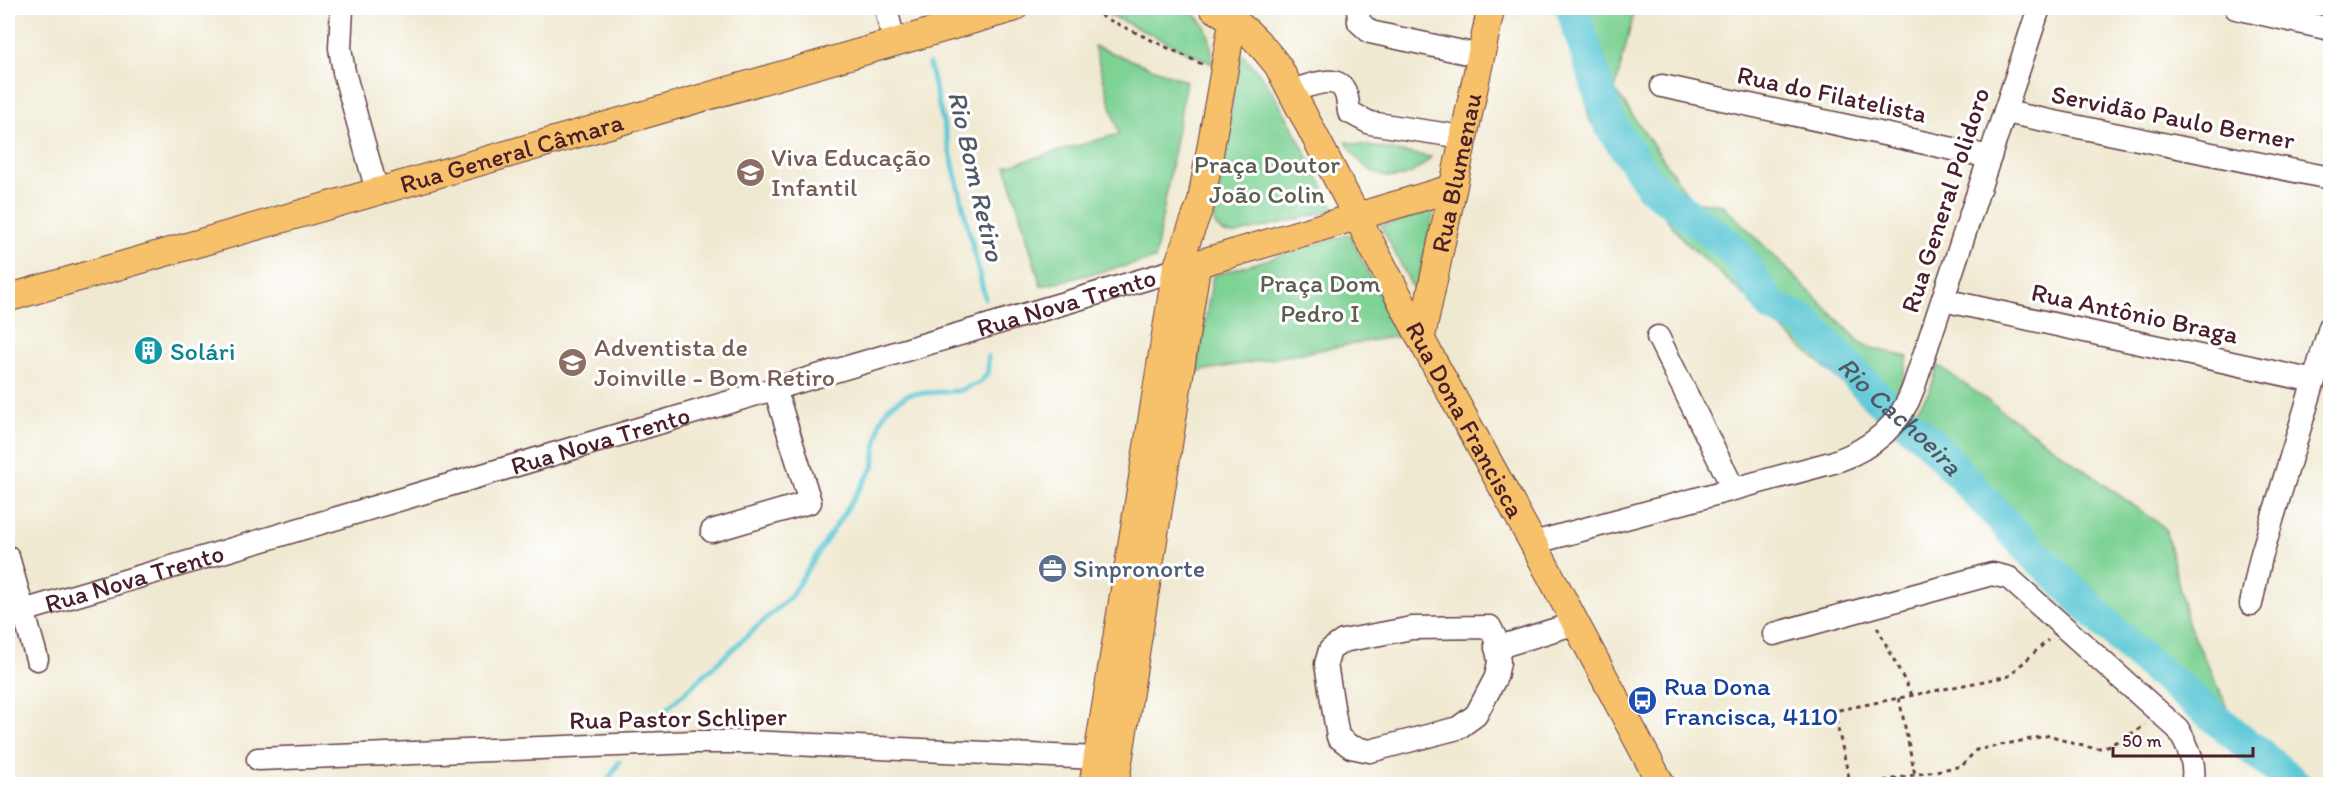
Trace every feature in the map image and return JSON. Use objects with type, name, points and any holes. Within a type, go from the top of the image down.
[{"type":"main road","name":"Rua General Câmara","points":[[8,298],[1014,8]]},
{"type":"main road","name":"Rua Blumenau","points":[[1421,339],[1491,8]]},
{"type":"main road","points":[[1115,784],[1197,264],[1201,203],[1223,75],[1227,11]]},
{"type":"main road","name":"Rua Dona Francisca","points":[[1227,11],[1258,40],[1278,66],[1421,339],[1575,622],[1657,784]]},
{"type":"main road","name":"Rua Nova Trento","points":[[1197,264],[1453,188]]},
{"type":"main road","points":[[1093,784],[1204,235],[1201,203]]},
{"type":"street","points":[[342,8],[340,48],[344,72],[377,191]]},
{"type":"street","points":[[886,8],[894,42]]},
{"type":"street","points":[[1358,8],[1359,22],[1370,32],[1481,56]]},
{"type":"street","name":"Rua General Polidoro","points":[[1733,488],[1851,456],[1881,437],[1900,416],[1943,300],[2039,8]]},
{"type":"street","points":[[2236,8],[2331,28]]},
{"type":"street","points":[[1291,91],[1330,81],[1340,84],[1345,90],[1349,112],[1370,123],[1463,137]]},
{"type":"street","name":"Rua do Filatelista","points":[[1662,86],[1989,157]]},
{"type":"street","name":"Servidão Paulo Berner","points":[[2005,112],[2331,178]]},
{"type":"street","name":"Rua Nova Trento","points":[[23,611],[1197,264]]},
{"type":"street","name":"Rua Antônio Braga","points":[[1943,300],[2314,381]]},
{"type":"street","points":[[2251,604],[2261,556],[2331,327]]},
{"type":"street","points":[[1533,543],[1733,488],[1658,337]]},
{"type":"street","points":[[712,531],[810,502],[775,389]]},
{"type":"street","points":[[8,557],[37,659]]},
{"type":"street","points":[[1774,634],[1992,574],[2009,578],[2178,729],[2190,750],[2193,765],[2192,784]]},
{"type":"street","points":[[1496,648],[1575,622]]},
{"type":"street","points":[[1490,627],[1495,637],[1496,648],[1499,662],[1496,677],[1476,715],[1458,728],[1370,751],[1351,747],[1338,737],[1326,664],[1330,650],[1343,641],[1412,628],[1490,627]]},
{"type":"street","name":"Rua Pastor Schliper","points":[[258,759],[695,742],[1097,758]]},
{"type":"path","points":[[1084,8],[1223,75]]},
{"type":"path","points":[[1867,608],[1912,695]]},
{"type":"path","points":[[1853,784],[1850,782],[1834,711],[2009,676],[2064,625]]},
{"type":"path","points":[[1899,698],[1915,775]]},
{"type":"path","points":[[1866,784],[1962,766],[1976,750],[2051,735],[2060,740],[2099,749],[2138,730],[2161,712]]},
{"type":"green space","points":[[1095,8],[1186,8],[1194,13],[1204,25],[1211,47],[1213,64]]},
{"type":"green space","points":[[1541,8],[1635,8],[1615,90],[1692,201],[1723,205],[1864,346],[1908,357],[1902,384],[1874,412],[1684,241],[1589,120],[1578,49],[1566,14]]},
{"type":"green space","points":[[1094,46],[1186,81],[1155,259],[1041,286],[1006,166],[1119,134]]},
{"type":"green space","name":"Praça Doutor João Colin","points":[[1240,52],[1265,80],[1285,113],[1335,210],[1235,234],[1223,232],[1214,222]]},
{"type":"green space","points":[[1346,142],[1431,157],[1408,175],[1385,176],[1364,165]]},
{"type":"green space","points":[[1434,210],[1416,294],[1381,226]]},
{"type":"green space","name":"Praça Dom Pedro I","points":[[1350,234],[1398,336],[1196,372],[1213,276]]},
{"type":"green space","points":[[1938,365],[2165,528],[2188,623],[2237,728],[2195,688],[2166,669],[2162,658],[2104,619],[2061,563],[2047,558],[2035,541],[2021,540],[1998,528],[1986,498],[1960,470],[1963,467],[1960,461],[1942,450],[1940,444],[1924,433],[1914,413],[1930,391]]},
{"type":"waterway","name":"Rio Cachoeira","points":[[1572,8],[1610,125],[1652,187],[1732,248],[1772,307],[1804,321],[1875,395],[1928,440],[2032,552],[2135,652],[2295,784]]},
{"type":"waterway","name":"Rio Bom Retiro","points":[[929,64],[985,298]]},
{"type":"waterway","name":"Rio Bom Retiro","points":[[659,716],[790,597],[873,468],[880,423],[888,407],[909,394],[958,391],[979,383],[988,373],[988,356]]},
{"type":"waterway","name":"Rio Bom Retiro","points":[[606,784],[619,762]]},
{"type":"place","name":"Viva Educação Infantil","points":[[750,172]]},
{"type":"place","name":"Solári","points":[[149,351]]},
{"type":"place","name":"Adventista de Joinville - Bom Retiro","points":[[573,362]]},
{"type":"place","name":"Sinpronorte","points":[[1052,568]]},
{"type":"place","name":"Rua Dona Francisca, 4110","points":[[1643,701]]}]
